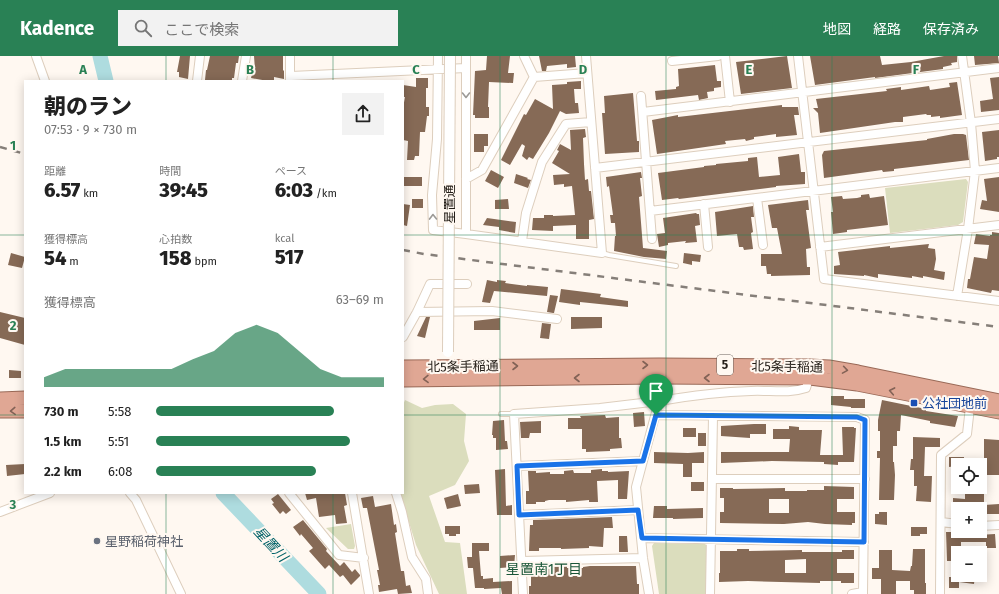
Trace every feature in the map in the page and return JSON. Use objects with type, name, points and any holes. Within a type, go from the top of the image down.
[{"type":"highway","name":"北5条手稲通","points":[[404,367],[651,365],[810,372],[857,384],[999,412]]},
{"type":"highway","name":"北5条手稲通","points":[[404,380],[643,378],[810,372],[829,367],[999,401]]},
{"type":"highway","points":[[0,399],[24,398]]},
{"type":"highway","points":[[0,411],[24,410]]},
{"type":"street","points":[[36,56],[45,80]]},
{"type":"street","points":[[197,80],[200,56]]},
{"type":"street","points":[[242,80],[246,56]]},
{"type":"street","points":[[290,56],[291,79],[466,68]]},
{"type":"street","points":[[438,56],[438,139],[432,195],[433,230],[602,252],[586,56]]},
{"type":"street","name":"星置通","points":[[448,352],[450,56]]},
{"type":"street","points":[[466,56],[466,234]]},
{"type":"street","points":[[524,56],[534,77]]},
{"type":"street","points":[[672,62],[718,56]]},
{"type":"street","points":[[725,56],[730,102]]},
{"type":"street","points":[[798,56],[824,278],[999,301]]},
{"type":"street","points":[[957,296],[968,229],[975,171],[971,123],[962,56]]},
{"type":"street","points":[[643,112],[999,68]]},
{"type":"street","points":[[534,77],[587,73]]},
{"type":"street","points":[[466,179],[482,170],[534,77]]},
{"type":"street","points":[[641,96],[652,239]]},
{"type":"street","points":[[595,168],[999,119]]},
{"type":"street","points":[[522,241],[526,213],[542,162],[566,124],[591,122]]},
{"type":"street","points":[[650,211],[999,168]]},
{"type":"street","points":[[757,198],[763,245]]},
{"type":"street","points":[[704,204],[708,247]]},
{"type":"street","points":[[820,247],[999,225]]},
{"type":"street","points":[[404,335],[430,284],[466,284]]},
{"type":"street","points":[[417,312],[492,311],[557,319]]},
{"type":"street","points":[[523,594],[514,414],[600,408],[687,397],[752,391],[795,392],[806,388],[810,372]]},
{"type":"street","points":[[649,594],[643,558],[636,487],[659,401]]},
{"type":"street","points":[[940,594],[942,455],[967,434],[970,407]]},
{"type":"street","points":[[656,415],[857,417],[865,420],[863,593],[852,594]]},
{"type":"street","points":[[710,594],[712,416]]},
{"type":"street","points":[[517,466],[643,461]]},
{"type":"street","points":[[712,479],[865,480]]},
{"type":"street","points":[[0,512],[47,494]]},
{"type":"street","points":[[131,494],[136,500],[181,594]]},
{"type":"street","points":[[290,494],[340,555],[364,558]]},
{"type":"street","points":[[352,494],[369,594]]},
{"type":"street","points":[[396,494],[412,557],[426,579],[428,594]]},
{"type":"street","points":[[519,515],[638,510]]},
{"type":"street","points":[[940,522],[951,523]]},
{"type":"street","points":[[987,526],[999,525]]},
{"type":"street","points":[[642,538],[864,542]]},
{"type":"street","points":[[522,561],[643,558]]},
{"type":"lane","points":[[602,252],[609,255],[676,266]]},
{"type":"lane","points":[[501,414],[514,414]]},
{"type":"green space","points":[[966,179],[968,182],[963,222],[958,225],[890,233],[885,188]]},
{"type":"green space","points":[[405,400],[422,408],[435,405],[453,404],[466,414],[464,441],[469,461],[455,485],[429,496],[445,542],[460,543],[467,594],[439,594],[416,545],[400,494],[404,494]]},
{"type":"green space","points":[[351,524],[355,546],[354,549],[348,549],[326,528]]},
{"type":"green space","points":[[654,543],[705,544],[707,546],[706,594],[659,594],[652,546]]},
{"type":"building","points":[[180,56],[190,56],[188,79],[179,77],[179,72],[177,72]]},
{"type":"building","points":[[210,56],[239,56],[238,63],[236,63],[234,78],[232,78],[232,80],[205,80]]},
{"type":"building","points":[[254,56],[283,56],[284,79],[274,77],[274,80],[251,78],[253,70],[255,70]]},
{"type":"building","points":[[487,56],[510,56],[508,73],[514,73],[513,83],[489,82],[489,118],[475,118],[475,115],[473,115],[475,71],[486,70]]},
{"type":"building","points":[[539,56],[575,56],[576,67],[567,68],[567,64],[547,66],[546,71],[542,71]]},
{"type":"building","points":[[787,56],[792,88],[741,94],[736,62]]},
{"type":"building","points":[[810,56],[880,56],[882,65],[944,56],[957,56],[957,62],[943,67],[943,69],[815,85]]},
{"type":"building","points":[[974,56],[998,56],[999,63],[975,65]]},
{"type":"building","points":[[715,65],[717,81],[721,81],[721,87],[714,88],[714,91],[707,92],[708,98],[699,100],[698,95],[656,100],[655,91],[676,89],[676,87],[679,86],[678,69]]},
{"type":"building","points":[[999,77],[999,110],[981,112],[980,101],[993,99],[990,78]]},
{"type":"building","points":[[416,78],[428,78],[428,88],[426,88],[426,107],[429,107],[429,116],[427,116],[425,132],[420,132],[419,156],[415,156],[414,160],[407,160],[408,141],[404,140],[404,85],[416,87]]},
{"type":"building","points":[[581,81],[581,89],[574,89],[575,103],[578,103],[579,113],[566,114],[560,111],[533,159],[529,157],[527,160],[522,156],[525,146],[522,144],[510,165],[501,160],[524,114],[526,115],[535,99],[553,109],[552,85]]},
{"type":"building","points":[[957,82],[962,115],[940,118],[940,116],[931,117],[931,115],[926,114],[903,117],[903,122],[820,133],[818,113],[813,108],[818,108],[816,99],[887,91],[886,89],[901,87],[901,90],[929,86],[930,90],[950,87],[949,83]]},
{"type":"building","points":[[633,93],[639,152],[605,154],[602,113],[605,113],[604,96]]},
{"type":"building","points":[[782,105],[782,107],[798,107],[799,115],[794,115],[797,135],[776,137],[776,134],[754,137],[754,139],[746,141],[745,139],[725,141],[726,144],[657,154],[652,120],[678,115],[678,117]]},
{"type":"building","points":[[585,129],[586,137],[583,138],[585,180],[588,179],[589,191],[591,191],[594,219],[589,220],[589,239],[576,239],[576,225],[553,226],[553,231],[532,230],[533,218],[544,218],[544,215],[575,215],[572,186],[564,187],[564,184],[554,185],[553,175],[570,174],[552,163],[559,151],[557,150],[560,144],[571,150],[570,130]]},
{"type":"building","points":[[999,130],[999,157],[997,157],[997,159],[985,161],[982,132]]},
{"type":"building","points":[[474,134],[488,134],[488,146],[484,146],[484,152],[474,152]]},
{"type":"building","points":[[954,134],[966,135],[969,160],[894,169],[894,171],[883,172],[882,170],[824,178],[822,155],[824,151],[927,140]]},
{"type":"building","points":[[799,154],[801,172],[805,172],[805,184],[776,186],[662,200],[658,173],[716,164],[748,161],[748,158],[757,157],[759,177],[780,175],[778,157]]},
{"type":"building","points":[[491,170],[504,177],[498,188],[485,181]]},
{"type":"building","points":[[641,172],[642,178],[640,178],[642,196],[639,197],[643,248],[667,251],[666,259],[644,257],[614,251],[616,236],[615,223],[611,223],[610,215],[613,215],[609,186],[607,187],[606,177]]},
{"type":"building","points":[[516,174],[531,180],[528,188],[514,183]]},
{"type":"building","points":[[404,177],[422,177],[422,186],[404,186]]},
{"type":"building","points":[[999,177],[999,212],[980,209],[982,200],[987,201],[984,179]]},
{"type":"building","points":[[869,194],[870,198],[884,196],[888,225],[847,230],[847,232],[833,234],[831,197],[842,196],[843,199],[857,198],[861,197],[861,195]]},
{"type":"building","points":[[412,199],[423,199],[423,208],[412,208]]},
{"type":"building","points":[[508,199],[509,209],[495,209],[495,200]]},
{"type":"building","points":[[808,200],[809,210],[806,210],[811,248],[806,249],[807,267],[810,267],[810,275],[771,276],[771,274],[767,274],[766,266],[761,266],[761,254],[782,254],[777,228],[772,228],[768,205]]},
{"type":"building","points":[[404,204],[410,205],[407,226],[404,225]]},
{"type":"building","points":[[753,206],[754,217],[751,217],[753,232],[751,233],[753,249],[744,250],[743,247],[739,247],[737,234],[717,236],[715,212]]},
{"type":"building","points":[[696,213],[699,214],[700,225],[695,226],[697,242],[685,243],[686,241],[668,243],[668,245],[659,247],[657,234],[665,233],[663,218]]},
{"type":"building","points":[[487,218],[516,222],[515,233],[499,230],[499,227],[483,225]]},
{"type":"building","points":[[992,232],[999,233],[999,291],[992,290],[991,293],[967,288],[974,257],[987,259],[989,245],[974,244],[976,234],[990,236],[992,235]]},
{"type":"building","points":[[929,244],[928,248],[935,249],[936,259],[934,270],[945,272],[944,280],[923,276],[923,278],[912,276],[912,278],[878,274],[878,278],[864,275],[834,274],[834,266],[840,265],[838,252],[890,246],[890,248]]},
{"type":"building","points":[[11,253],[24,257],[22,268],[8,265]]},
{"type":"building","points":[[684,253],[701,255],[700,262],[692,261],[692,265],[683,263]]},
{"type":"building","points":[[487,280],[497,282],[497,280],[506,281],[505,283],[527,286],[548,287],[547,296],[494,291],[490,303],[482,302]]},
{"type":"building","points":[[561,289],[601,294],[600,297],[628,301],[628,307],[580,302],[580,305],[559,302]]},
{"type":"building","points":[[550,295],[558,296],[554,313],[547,312]]},
{"type":"building","points":[[0,312],[24,318],[24,345],[0,338]]},
{"type":"building","points":[[426,317],[430,317],[425,338],[417,336]]},
{"type":"building","points":[[571,317],[602,317],[602,328],[571,329]]},
{"type":"building","points":[[500,318],[500,330],[474,330],[474,321]]},
{"type":"building","points":[[542,323],[551,324],[549,339],[540,338]]},
{"type":"building","points":[[9,370],[21,371],[21,378],[9,378]]},
{"type":"building","points":[[831,396],[844,396],[844,399],[865,399],[865,408],[851,408],[831,405]]},
{"type":"building","points":[[882,400],[926,409],[926,411],[958,416],[955,427],[930,423],[930,421],[901,415],[900,431],[897,431],[897,446],[893,446],[895,475],[894,500],[879,500],[880,458],[877,458],[877,451],[880,451],[880,431],[878,431],[878,420]]},
{"type":"building","points":[[644,412],[645,426],[634,427],[633,413]]},
{"type":"building","points":[[605,415],[606,418],[619,417],[619,438],[621,438],[622,448],[610,449],[610,451],[586,452],[586,449],[582,449],[582,429],[568,429],[568,418]]},
{"type":"building","points":[[504,420],[505,441],[507,441],[508,449],[496,450],[496,438],[493,438],[492,435],[493,421]]},
{"type":"building","points":[[541,421],[541,433],[530,433],[529,438],[521,438],[520,422]]},
{"type":"building","points":[[766,424],[766,434],[750,434],[750,438],[721,436],[721,426]]},
{"type":"building","points":[[789,426],[799,427],[799,430],[822,430],[820,455],[843,455],[842,427],[856,428],[854,462],[838,462],[838,465],[824,464],[824,462],[772,461],[721,463],[721,452],[789,452],[790,439],[773,439],[773,429],[789,429]]},
{"type":"building","points":[[683,428],[696,428],[696,437],[683,437]]},
{"type":"building","points":[[698,433],[706,433],[706,446],[698,446]]},
{"type":"building","points":[[913,437],[940,438],[940,447],[925,447],[924,476],[932,476],[931,502],[916,501],[917,486],[914,486],[914,470],[910,470],[911,459],[913,459]]},
{"type":"building","points":[[984,439],[999,440],[999,475],[987,475],[987,458],[984,458]]},
{"type":"building","points":[[654,452],[704,452],[704,463],[692,463],[692,477],[683,477],[683,464],[654,463]]},
{"type":"building","points":[[949,457],[964,457],[951,458],[951,467],[949,467]]},
{"type":"building","points":[[24,464],[24,474],[7,476],[6,465]]},
{"type":"building","points":[[505,469],[506,506],[512,505],[512,515],[497,515],[495,470]]},
{"type":"building","points":[[602,469],[602,471],[608,472],[629,471],[627,499],[618,499],[618,480],[597,481],[598,502],[589,502],[589,500],[566,502],[566,500],[549,500],[545,502],[536,502],[536,504],[526,504],[526,491],[529,491],[528,471],[536,471],[536,473],[550,472],[550,474],[564,474],[564,471],[573,470],[574,473],[591,473],[591,470]]},
{"type":"building","points":[[691,482],[704,482],[704,491],[691,491]]},
{"type":"building","points":[[479,484],[480,493],[465,494],[464,485]]},
{"type":"building","points":[[824,486],[854,487],[854,499],[837,499],[837,512],[855,512],[855,523],[852,523],[852,525],[808,522],[784,524],[720,523],[720,512],[724,512],[724,498],[720,498],[720,488],[785,488],[785,491],[824,490]],"holes":[[[769,499],[789,499],[789,513],[769,513]]]},
{"type":"building","points":[[278,494],[291,510],[286,514],[283,511],[280,514],[272,504],[274,503],[271,499]]},
{"type":"building","points":[[305,494],[345,494],[347,505],[344,506],[347,523],[336,524],[335,515],[319,517],[316,498],[307,500]]},
{"type":"building","points":[[458,494],[461,506],[447,509],[444,498]]},
{"type":"building","points":[[965,494],[984,494],[984,502],[953,502],[953,498],[965,499]]},
{"type":"building","points":[[373,496],[375,507],[391,504],[394,525],[396,524],[397,532],[395,533],[401,571],[404,571],[406,586],[410,585],[412,593],[398,594],[397,589],[379,592],[378,585],[380,585],[377,570],[379,570],[367,508],[363,508],[361,498]]},
{"type":"building","points":[[999,504],[999,514],[987,514],[987,505]]},
{"type":"building","points":[[654,506],[667,506],[667,509],[703,508],[703,518],[653,518]]},
{"type":"building","points":[[879,512],[887,512],[887,525],[875,524],[875,514],[879,514]]},
{"type":"building","points":[[612,517],[613,528],[604,528],[603,547],[589,546],[589,548],[561,549],[539,548],[539,551],[529,551],[530,525],[533,525],[533,520]]},
{"type":"building","points":[[303,520],[327,549],[326,551],[340,566],[344,562],[352,572],[355,569],[360,575],[351,585],[343,575],[340,577],[329,565],[325,569],[309,551],[313,548],[293,527]]},
{"type":"building","points":[[445,526],[460,526],[460,534],[456,534],[456,536],[449,536],[449,534],[445,534]]},
{"type":"building","points":[[911,527],[927,527],[927,534],[911,536]]},
{"type":"building","points":[[946,532],[951,532],[951,538],[987,538],[987,534],[995,534],[996,548],[987,548],[986,542],[961,542],[961,546],[951,546],[951,561],[947,561]]},
{"type":"building","points":[[619,536],[627,536],[628,552],[619,552]]},
{"type":"building","points":[[472,543],[489,543],[489,551],[479,551],[481,576],[483,576],[483,579],[493,578],[493,582],[512,581],[512,594],[502,594],[501,588],[475,588],[473,568],[468,568],[467,557],[472,557]]},
{"type":"building","points":[[737,549],[749,549],[749,551],[802,550],[802,552],[842,552],[842,550],[854,550],[854,559],[837,559],[837,573],[854,573],[854,583],[841,583],[841,581],[820,581],[820,583],[748,581],[719,582],[720,551],[737,551]],"holes":[[[806,559],[806,573],[785,573],[785,560]]]},
{"type":"building","points":[[913,549],[925,549],[926,594],[914,594],[914,590],[910,590],[910,581],[896,581],[896,594],[881,594],[881,579],[872,579],[872,568],[879,568],[879,550],[892,550],[892,570],[910,571],[912,566]]},
{"type":"building","points":[[515,555],[514,567],[500,568],[500,556]]},
{"type":"building","points":[[567,566],[567,568],[583,568],[590,566],[636,566],[639,594],[529,594],[529,586],[531,586],[531,568]]},
{"type":"building","points":[[949,577],[951,577],[951,582],[959,582],[959,588],[949,588]]},
{"type":"building","points":[[959,582],[974,582],[974,584]]},
{"type":"waterway","name":"星置川","points":[[100,56],[106,80]]},
{"type":"waterway","name":"星置川","points":[[224,494],[319,594]]},
{"type":"railway","points":[[0,147],[24,154]]},
{"type":"railway","points":[[404,250],[424,254],[999,327]]},
{"type":"place","name":"公社団地前","points":[[914,403]]},
{"type":"place","name":"星野稲荷神社","points":[[97,541]]},
{"type":"district","name":"星置南1丁目","points":[[544,569]]},
{"type":"route","points":[[656,415],[857,417],[865,420],[864,542],[642,538],[638,510],[519,515],[517,466],[643,461],[656,415]]}]
